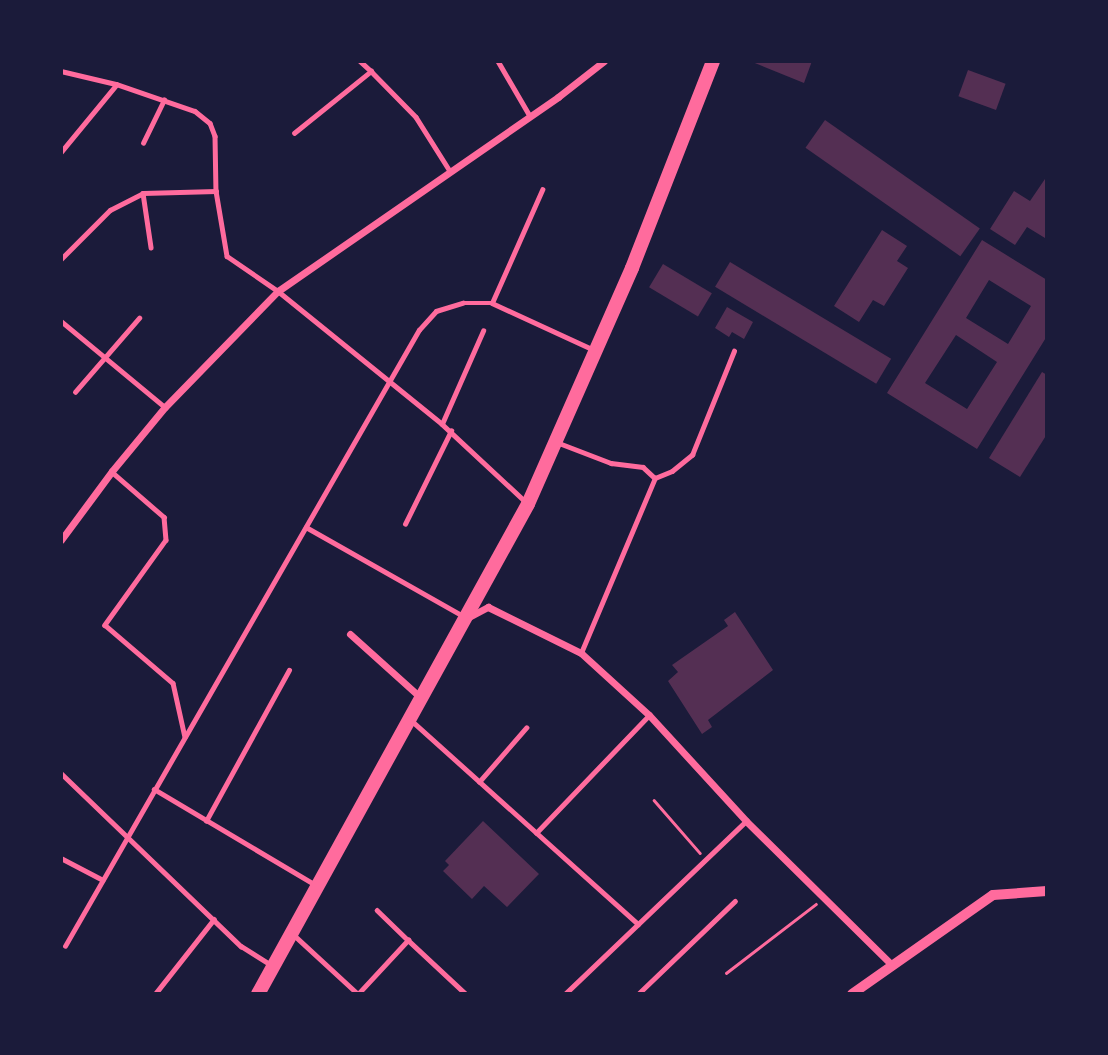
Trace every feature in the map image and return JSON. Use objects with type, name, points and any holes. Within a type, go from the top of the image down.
[{"type":"main road","points":[[258,994],[528,504],[632,268],[713,61]]},
{"type":"street","points":[[61,540],[112,471],[165,407],[278,291],[530,116],[604,61]]},
{"type":"street","points":[[467,618],[488,607],[581,653],[649,715],[746,821],[893,966]]},
{"type":"street","points":[[350,634],[421,698]]},
{"type":"street","points":[[860,992],[993,895],[1047,891]]},
{"type":"lane","points":[[360,61],[416,117],[450,171]]},
{"type":"lane","points":[[498,61],[530,116]]},
{"type":"lane","points":[[61,71],[116,84],[195,111],[210,123],[215,136],[216,191],[227,256],[278,291],[391,381],[451,432],[528,504]]},
{"type":"lane","points":[[294,133],[371,71]]},
{"type":"lane","points":[[61,152],[116,84]]},
{"type":"lane","points":[[143,143],[163,100]]},
{"type":"lane","points":[[492,303],[542,190]]},
{"type":"lane","points":[[61,259],[110,209],[143,193],[216,191]]},
{"type":"lane","points":[[143,193],[151,247]]},
{"type":"lane","points":[[65,946],[419,330],[436,311],[463,303],[492,303],[595,350]]},
{"type":"lane","points":[[75,392],[139,318]]},
{"type":"lane","points":[[61,321],[165,407]]},
{"type":"lane","points":[[442,424],[483,331]]},
{"type":"lane","points":[[581,653],[655,478],[672,471],[692,455],[734,351]]},
{"type":"lane","points":[[405,524],[451,432]]},
{"type":"lane","points":[[555,442],[611,463],[643,467],[655,478]]},
{"type":"lane","points":[[112,471],[164,517],[166,540],[105,625],[173,683],[185,737]]},
{"type":"lane","points":[[306,527],[467,618]]},
{"type":"lane","points":[[206,821],[289,670]]},
{"type":"lane","points":[[536,833],[649,715]]},
{"type":"lane","points":[[410,719],[638,925]]},
{"type":"lane","points":[[480,782],[526,728]]},
{"type":"lane","points":[[61,773],[128,834],[241,946],[273,966]]},
{"type":"lane","points":[[154,789],[317,885]]},
{"type":"lane","points":[[565,994],[746,821]]},
{"type":"lane","points":[[61,858],[103,880]]},
{"type":"lane","points":[[638,994],[735,901]]},
{"type":"lane","points":[[377,910],[466,994]]},
{"type":"lane","points":[[155,994],[214,919]]},
{"type":"lane","points":[[292,933],[358,994],[408,940]]},
{"type":"lane","points":[[571,989],[576,994]]},
{"type":"path","points":[[654,800],[705,860]]},
{"type":"path","points":[[726,972],[824,897]]},
{"type":"building","points":[[750,61],[812,61],[804,83]]},
{"type":"building","points":[[968,70],[1006,84],[996,110],[958,96]]},
{"type":"building","points":[[825,120],[980,228],[960,256],[805,148]]},
{"type":"building","points":[[1047,176],[1045,238],[1027,227],[1015,245],[990,229],[1014,191],[1030,201]]},
{"type":"building","points":[[882,230],[907,246],[897,261],[908,268],[884,306],[873,300],[859,322],[834,306]]},
{"type":"building","points":[[982,240],[1047,280],[1047,336],[977,449],[887,393]],"holes":[[[989,280],[1031,306],[1008,344],[966,318]],[[956,335],[997,362],[967,409],[925,383]]]},
{"type":"building","points":[[730,262],[891,359],[876,384],[715,287]]},
{"type":"building","points":[[663,264],[712,293],[698,317],[649,287]]},
{"type":"building","points":[[727,307],[753,322],[744,339],[732,332],[729,337],[715,328]]},
{"type":"building","points":[[1042,372],[1047,375],[1047,434],[1020,477],[989,458]]},
{"type":"building","points":[[735,612],[773,670],[708,720],[712,727],[702,734],[668,681],[678,672],[672,665],[728,626],[724,620]]},
{"type":"building","points":[[483,821],[539,874],[507,907],[484,886],[472,899],[443,871],[449,865],[445,861]]}]
